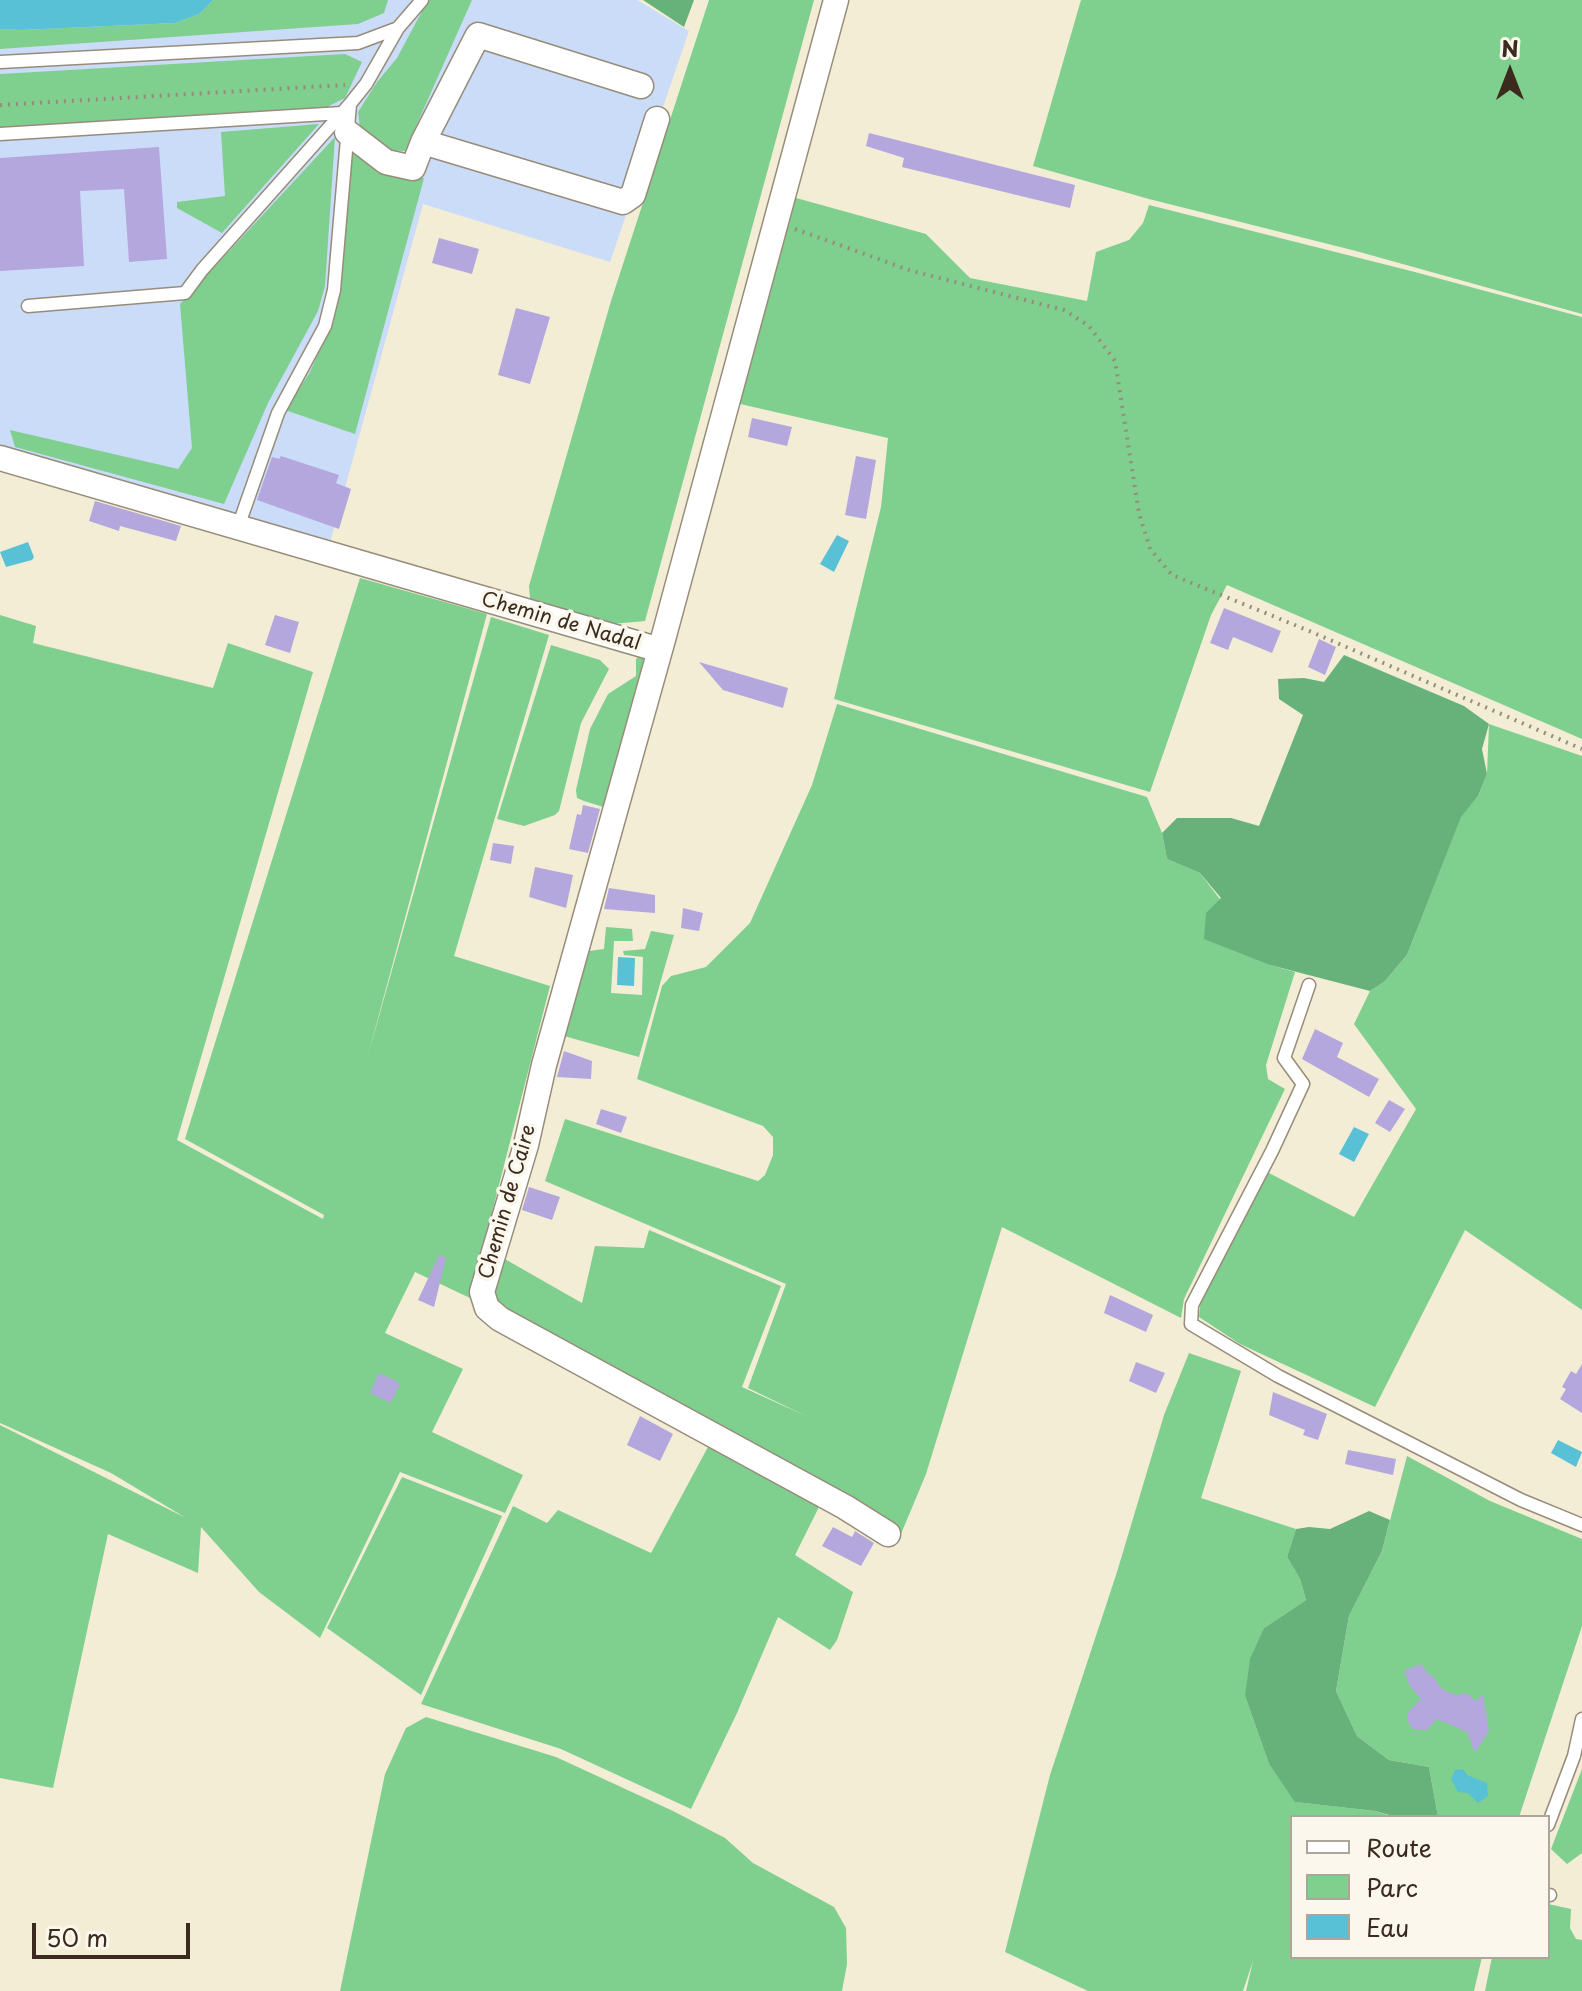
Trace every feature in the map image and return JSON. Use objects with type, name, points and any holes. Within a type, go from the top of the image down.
[{"type":"street","name":"Chemin de Nadal","points":[[0,458],[660,650],[836,0]]},
{"type":"street","points":[[346,116],[386,162],[413,168],[423,142],[478,35],[641,86]]},
{"type":"street","points":[[423,142],[623,202],[633,195],[657,119]]},
{"type":"street","name":"Chemin de Caire","points":[[660,650],[544,1065],[526,1145],[482,1292],[487,1308],[500,1319],[845,1507],[888,1534]]},
{"type":"lane","points":[[28,306],[185,293],[202,270],[346,116],[398,28],[422,0]]},
{"type":"lane","points":[[0,62],[358,43],[398,28]]},
{"type":"lane","points":[[0,134],[346,116]]},
{"type":"lane","points":[[238,527],[278,413],[325,326],[334,290],[346,116]]},
{"type":"lane","points":[[1309,985],[1284,1058],[1303,1084],[1192,1305],[1191,1324],[1278,1376],[1344,1410],[1521,1500],[1582,1525]]},
{"type":"lane","points":[[1550,1820],[1574,1756],[1582,1719]]},
{"type":"path","points":[[0,105],[366,84]]},
{"type":"path","points":[[776,222],[912,271],[1064,310],[1089,326],[1115,361],[1139,513],[1150,549],[1172,575],[1582,749]]},
{"type":"shaded area","points":[[0,0],[637,0],[689,31],[610,262],[423,204],[329,546],[0,452]]},
{"type":"green space","points":[[213,0],[388,0],[384,13],[358,24],[0,49],[0,29],[175,23],[199,14]]},
{"type":"green space","points":[[428,0],[472,0],[405,151],[383,150],[360,128],[358,112],[397,58]]},
{"type":"green space","points":[[643,0],[694,0],[684,27]]},
{"type":"green space","points":[[709,0],[814,0],[645,621],[612,624],[530,599],[529,586],[611,301]]},
{"type":"green space","points":[[1081,0],[1582,0],[1582,314],[1033,166]]},
{"type":"green space","points":[[345,54],[362,62],[345,98],[327,107],[0,128],[0,74]]},
{"type":"green space","points":[[319,124],[222,233],[177,208],[177,202],[225,196],[221,132]]},
{"type":"green space","points":[[335,137],[325,286],[318,311],[268,403],[224,504],[15,447],[10,430],[178,469],[192,448],[180,304]]},
{"type":"green space","points":[[351,149],[378,173],[424,178],[355,434],[285,410],[310,372],[334,318],[341,290]]},
{"type":"green space","points":[[789,196],[926,234],[970,278],[1087,301],[1096,252],[1129,240],[1143,223],[1149,205],[1582,317],[1582,739],[1227,585],[1211,615],[1150,792],[834,699],[881,507],[888,438],[736,403]]},
{"type":"green space","points":[[360,578],[487,614],[367,1059],[491,617],[549,635],[454,956],[550,986],[470,1298],[415,1272],[385,1333],[463,1369],[432,1432],[523,1475],[505,1513],[400,1472],[320,1638],[259,1592],[201,1527],[198,1573],[108,1534],[53,1788],[0,1778],[0,1425],[186,1518],[111,1473],[0,1423],[0,615],[36,626],[33,643],[213,688],[228,643],[313,672],[177,1140],[323,1219],[324,1215],[185,1139]]},
{"type":"green space","points":[[551,645],[600,660],[609,669],[581,723],[559,811],[524,826],[497,819]]},
{"type":"green space","points":[[642,653],[655,655],[610,809],[577,798],[576,790],[590,729],[608,694],[636,676],[636,659]]},
{"type":"green space","points":[[1344,655],[1464,706],[1489,724],[1482,749],[1487,774],[1478,796],[1461,817],[1407,955],[1384,982],[1370,991],[1270,965],[1204,939],[1206,913],[1221,898],[1200,873],[1167,859],[1162,833],[1177,818],[1231,818],[1259,826],[1303,715],[1279,699],[1278,679],[1304,678],[1324,682]]},
{"type":"green space","points":[[837,704],[1147,797],[1162,833],[1167,859],[1200,873],[1270,965],[1295,972],[1266,1065],[1268,1079],[1285,1089],[1184,1299],[1181,1318],[1002,1227],[926,1474],[901,1534],[494,1306],[492,1281],[503,1258],[582,1303],[595,1246],[644,1248],[649,1230],[781,1286],[742,1387],[806,1416],[748,1388],[786,1284],[545,1181],[565,1119],[758,1181],[765,1175],[773,1155],[773,1137],[763,1126],[637,1079],[662,986],[671,976],[706,967],[750,923],[812,785]]},
{"type":"green space","points":[[1489,724],[1582,756],[1582,1310],[1465,1230],[1375,1407],[1240,1344],[1199,1317],[1201,1297],[1267,1172],[1354,1217],[1416,1109],[1354,1024],[1370,991],[1384,982],[1407,955],[1461,816],[1478,796],[1487,774]]},
{"type":"green space","points":[[606,927],[632,929],[633,941],[614,941],[611,993],[642,995],[643,957],[624,955],[623,951],[645,949],[651,931],[674,935],[639,1057],[564,1036],[589,951],[604,949]]},
{"type":"green space","points":[[1189,1353],[1241,1371],[1201,1498],[1296,1529],[1287,1557],[1300,1579],[1306,1600],[1264,1628],[1245,1696],[1269,1764],[1296,1802],[1388,1815],[1290,1815],[1290,1959],[1482,1959],[1474,1991],[1246,1991],[1253,1961],[1243,1991],[1088,1991],[1005,1952],[1050,1775],[1117,1572],[1164,1415]]},
{"type":"green space","points":[[709,1445],[821,1503],[795,1555],[853,1592],[837,1640],[830,1650],[778,1617],[691,1809],[561,1749],[421,1704],[513,1506],[547,1523],[558,1510],[651,1553]]},
{"type":"green space","points":[[1407,1456],[1490,1501],[1582,1539],[1582,1626],[1520,1815],[1438,1815],[1429,1767],[1389,1760],[1357,1736],[1336,1691],[1349,1616],[1382,1551]]},
{"type":"green space","points":[[402,1477],[502,1516],[421,1695],[327,1628]]},
{"type":"green space","points":[[1369,1511],[1390,1520],[1382,1551],[1349,1616],[1336,1691],[1357,1736],[1389,1760],[1429,1767],[1438,1815],[1389,1815],[1295,1802],[1269,1764],[1245,1696],[1250,1659],[1264,1628],[1306,1600],[1300,1579],[1287,1557],[1296,1529],[1330,1529]]},
{"type":"green space","points":[[426,1717],[556,1757],[673,1811],[725,1838],[753,1863],[834,1907],[846,1928],[847,1964],[842,1991],[340,1991],[385,1774],[406,1728]]},
{"type":"green space","points":[[1582,1769],[1582,1853],[1567,1864],[1551,1849]]},
{"type":"green space","points":[[1550,1904],[1571,1909],[1570,1928],[1576,1939],[1582,1940],[1582,1991],[1485,1991],[1492,1959],[1550,1959]]},
{"type":"water","points":[[0,0],[213,0],[199,14],[175,23],[21,30],[0,29]]},
{"type":"water","points":[[837,535],[849,541],[834,572],[820,564]]},
{"type":"water","points":[[28,542],[34,557],[32,560],[6,567],[0,552]]},
{"type":"water","points":[[618,957],[635,958],[634,986],[617,985]]},
{"type":"water","points":[[1354,1127],[1369,1134],[1354,1162],[1339,1154]]},
{"type":"water","points":[[1558,1440],[1582,1452],[1576,1467],[1551,1453]]},
{"type":"water","points":[[1463,1769],[1467,1775],[1487,1783],[1488,1796],[1478,1803],[1468,1793],[1458,1792],[1451,1779],[1455,1770]]},
{"type":"building","points":[[869,133],[1075,185],[1070,208],[902,167],[904,158],[866,146]]},
{"type":"building","points":[[159,147],[167,259],[129,262],[124,189],[80,191],[84,266],[0,271],[0,158]]},
{"type":"building","points":[[439,238],[479,249],[472,274],[432,263]]},
{"type":"building","points":[[516,308],[550,317],[530,384],[498,375]]},
{"type":"building","points":[[752,418],[792,427],[787,446],[748,437]]},
{"type":"building","points":[[281,456],[339,475],[336,483],[351,489],[339,529],[257,500],[272,457],[279,459]]},
{"type":"building","points":[[856,456],[876,460],[866,519],[845,515]]},
{"type":"building","points":[[95,501],[181,526],[176,541],[120,526],[119,531],[89,521]]},
{"type":"building","points":[[1224,608],[1281,631],[1272,653],[1233,637],[1228,650],[1210,643]]},
{"type":"building","points":[[275,615],[299,622],[290,653],[265,645]]},
{"type":"building","points":[[1319,639],[1336,647],[1325,675],[1308,667]]},
{"type":"building","points":[[699,662],[788,688],[783,708],[723,690]]},
{"type":"building","points":[[583,805],[600,809],[588,853],[569,849],[577,814],[581,815]]},
{"type":"building","points":[[493,843],[514,846],[511,864],[490,860]]},
{"type":"building","points":[[535,867],[573,875],[566,908],[529,897]]},
{"type":"building","points":[[609,888],[655,895],[655,913],[604,909]]},
{"type":"building","points":[[683,908],[703,913],[699,931],[681,928]]},
{"type":"building","points":[[1315,1029],[1343,1043],[1337,1057],[1379,1079],[1369,1097],[1302,1059]]},
{"type":"building","points":[[564,1051],[592,1061],[591,1079],[557,1077]]},
{"type":"building","points":[[1389,1100],[1405,1109],[1390,1132],[1375,1123]]},
{"type":"building","points":[[601,1109],[627,1117],[621,1133],[596,1124]]},
{"type":"building","points":[[529,1187],[560,1197],[552,1220],[522,1210]]},
{"type":"building","points":[[439,1255],[446,1258],[434,1307],[418,1300]]},
{"type":"building","points":[[1110,1295],[1153,1315],[1146,1332],[1104,1313]]},
{"type":"building","points":[[1136,1362],[1165,1373],[1156,1393],[1129,1381]]},
{"type":"building","points":[[1582,1364],[1582,1413],[1560,1399],[1566,1389],[1562,1387],[1571,1371],[1576,1374]]},
{"type":"building","points":[[379,1373],[400,1383],[391,1403],[370,1393]]},
{"type":"building","points":[[1273,1392],[1327,1414],[1318,1440],[1303,1435],[1305,1430],[1269,1415]]},
{"type":"building","points":[[640,1416],[673,1434],[660,1461],[627,1445]]},
{"type":"building","points":[[1348,1450],[1396,1459],[1393,1475],[1345,1464]]},
{"type":"building","points":[[833,1527],[852,1537],[855,1531],[874,1543],[861,1566],[822,1546]]},
{"type":"building","points":[[1421,1664],[1448,1692],[1456,1695],[1466,1693],[1476,1701],[1483,1694],[1489,1731],[1475,1753],[1467,1732],[1437,1719],[1427,1730],[1414,1730],[1408,1722],[1408,1712],[1421,1699],[1410,1686],[1404,1671]]}]
